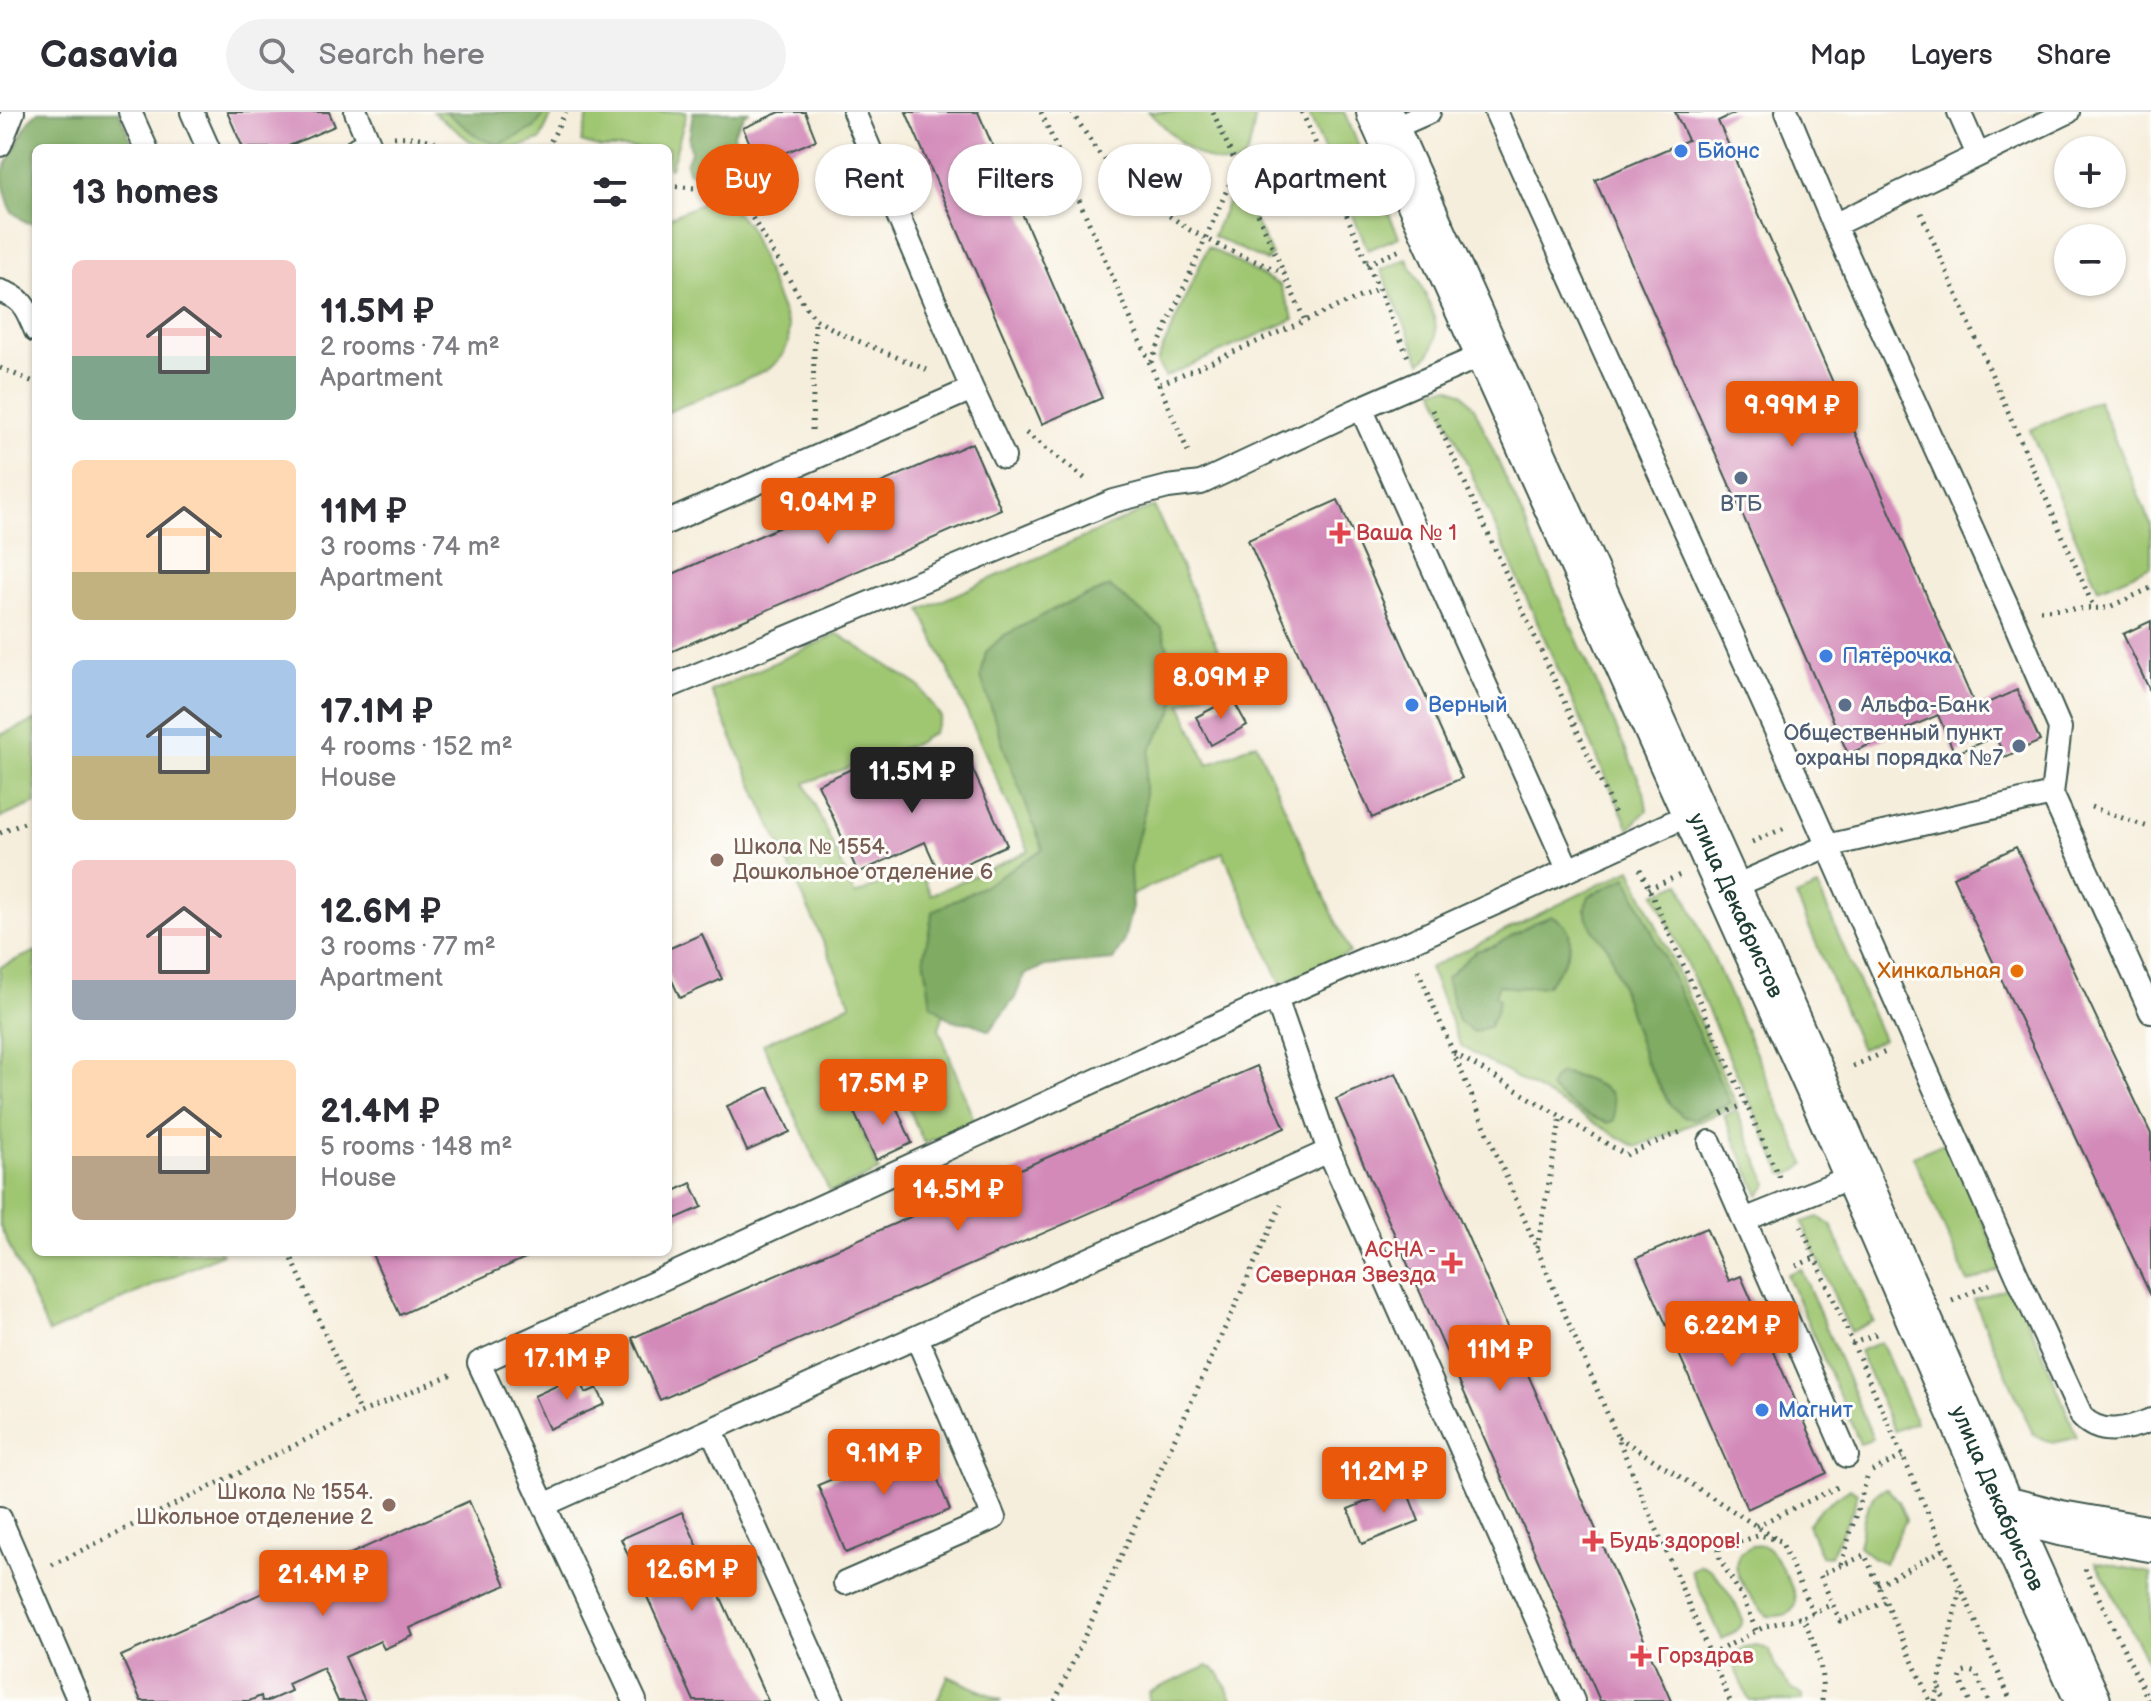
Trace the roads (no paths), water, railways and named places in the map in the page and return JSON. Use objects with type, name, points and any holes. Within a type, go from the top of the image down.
[{"type":"main road","name":"улица Декабристов","points":[[1384,121],[2088,1701]]},
{"type":"main road","points":[[2001,1508],[2060,1523],[2151,1539]]},
{"type":"lane","points":[[0,145],[13,112]]},
{"type":"lane","points":[[130,112],[144,144]]},
{"type":"lane","points":[[192,112],[206,144]]},
{"type":"lane","points":[[356,112],[363,144]]},
{"type":"lane","points":[[854,112],[1004,457]]},
{"type":"lane","points":[[1384,121],[1429,112]]},
{"type":"lane","points":[[1496,112],[1814,815],[2016,1273],[2086,1421],[2101,1428],[2115,1429],[2134,1427],[2151,1420]]},
{"type":"lane","points":[[1787,112],[1834,225],[2060,728],[2052,794],[2151,1012]]},
{"type":"lane","points":[[1959,112],[1978,155]]},
{"type":"lane","points":[[1834,225],[1978,155],[2033,119],[2068,112]]},
{"type":"lane","points":[[0,291],[16,296],[32,322]]},
{"type":"lane","points":[[672,685],[1114,501],[1168,487],[1201,483],[1487,353]]},
{"type":"lane","points":[[672,520],[972,389]]},
{"type":"lane","points":[[1361,408],[1568,869]]},
{"type":"lane","points":[[1728,889],[1827,846],[2052,794]]},
{"type":"lane","points":[[635,1701],[479,1363],[1276,998],[1406,944],[1693,813]]},
{"type":"lane","points":[[1276,998],[1329,1151],[1573,1701]]},
{"type":"lane","points":[[1710,1142],[1847,1456]]},
{"type":"lane","points":[[544,1505],[1329,1151]]},
{"type":"lane","points":[[1744,1220],[1856,1175]]},
{"type":"lane","points":[[845,1583],[994,1518],[917,1338]]},
{"type":"lane","points":[[712,1431],[833,1701]]},
{"type":"lane","points":[[0,1518],[79,1701]]},
{"type":"place","name":"Бйонс","points":[[1681,151]]},
{"type":"place","name":"ВТБ","points":[[1741,478]]},
{"type":"place","name":"Ваша № 1","points":[[1340,533]]},
{"type":"place","name":"Пятёрочка","points":[[1826,656]]},
{"type":"place","name":"Верный","points":[[1412,705]]},
{"type":"place","name":"Альфа-Банк","points":[[1845,705]]},
{"type":"place","name":"Общественный пункт охраны порядка №7","points":[[2019,746]]},
{"type":"place","name":"Школа № 1554. Дошкольное отделение 6","points":[[717,860]]},
{"type":"place","name":"Хинкальная","points":[[2017,971]]},
{"type":"place","name":"АСНА - Северная Звезда","points":[[1452,1263]]},
{"type":"place","name":"Магнит","points":[[1762,1410]]},
{"type":"place","name":"Школа № 1554. Школьное отделение 2","points":[[389,1505]]},
{"type":"place","name":"Будь здоров!","points":[[1593,1541]]},
{"type":"place","name":"Горздрав","points":[[1641,1656]]}]
